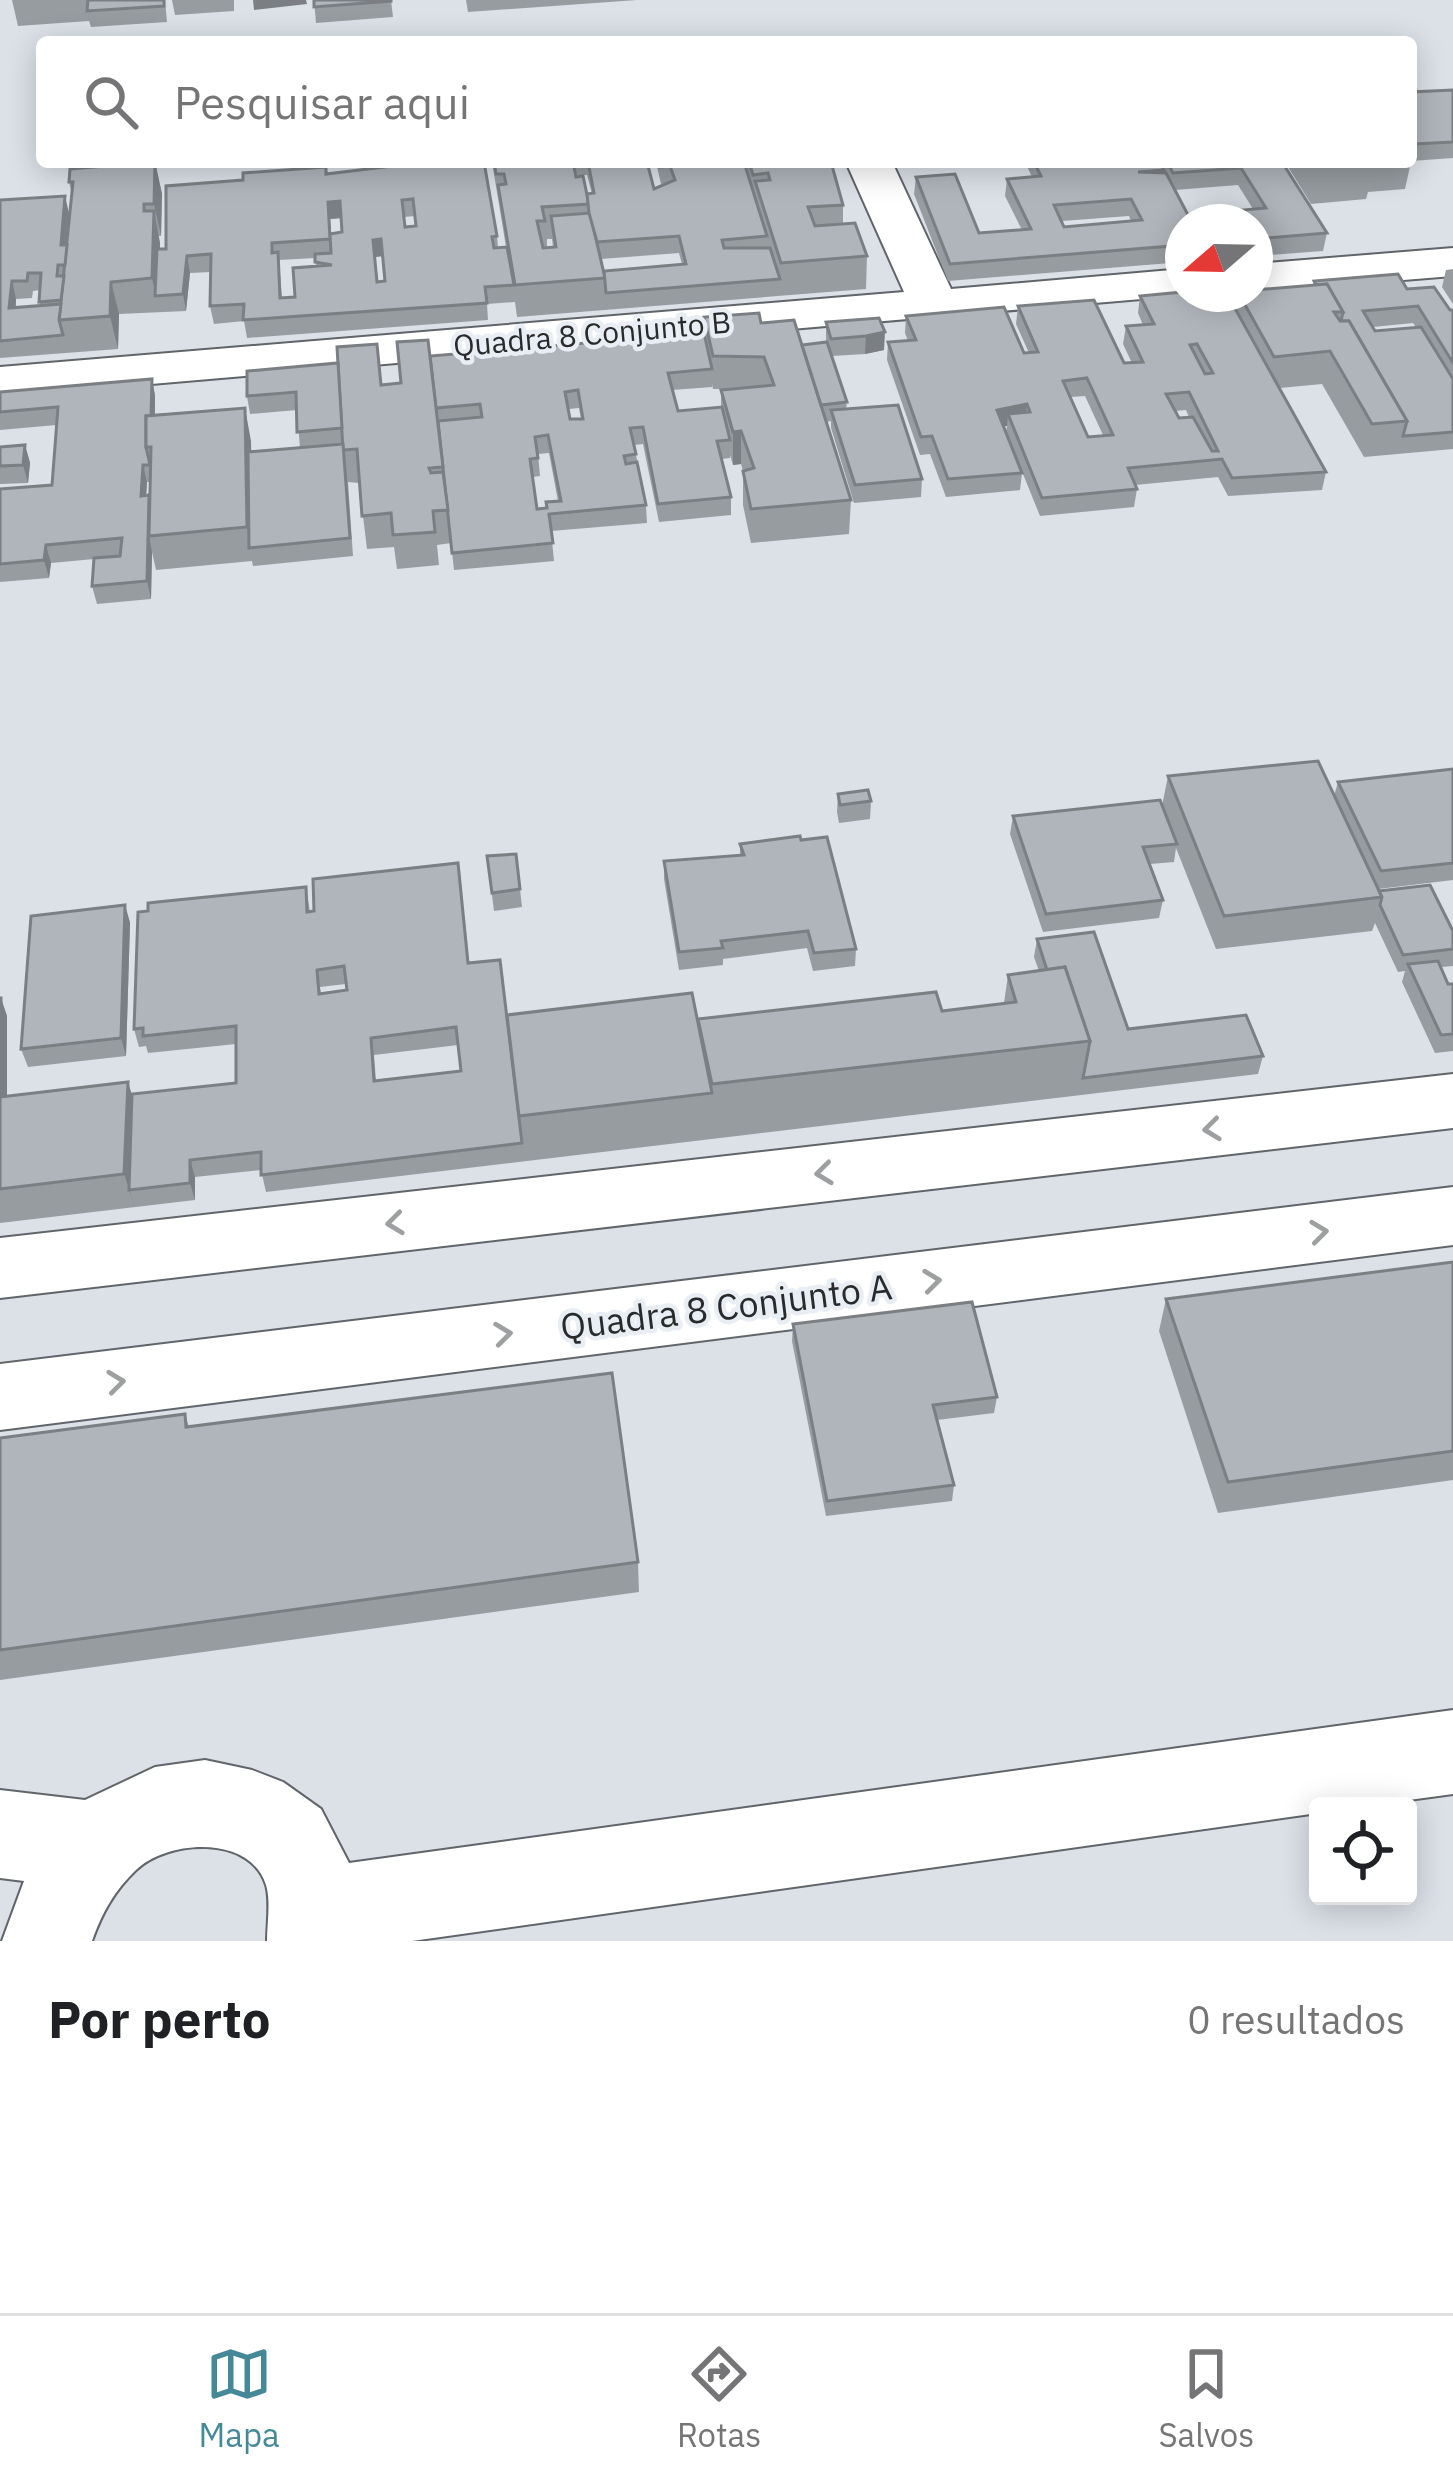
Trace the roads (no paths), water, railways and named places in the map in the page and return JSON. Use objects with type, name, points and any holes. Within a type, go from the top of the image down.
[{"type":"street","points":[[872,168],[934,305]]},
{"type":"street","points":[[1273,277],[1453,262]]},
{"type":"street","name":"Quadra 8 Conjunto B","points":[[0,382],[1165,286]]},
{"type":"street","points":[[0,1268],[1453,1101]]},
{"type":"street","name":"Quadra 8 Conjunto A","points":[[0,1397],[1453,1216]]},
{"type":"street","points":[[47,1941],[63,1887],[95,1845],[139,1814],[201,1799],[259,1813],[300,1853],[314,1928],[424,1894],[1453,1752]]},
{"type":"street","points":[[0,1834],[95,1845]]}]
